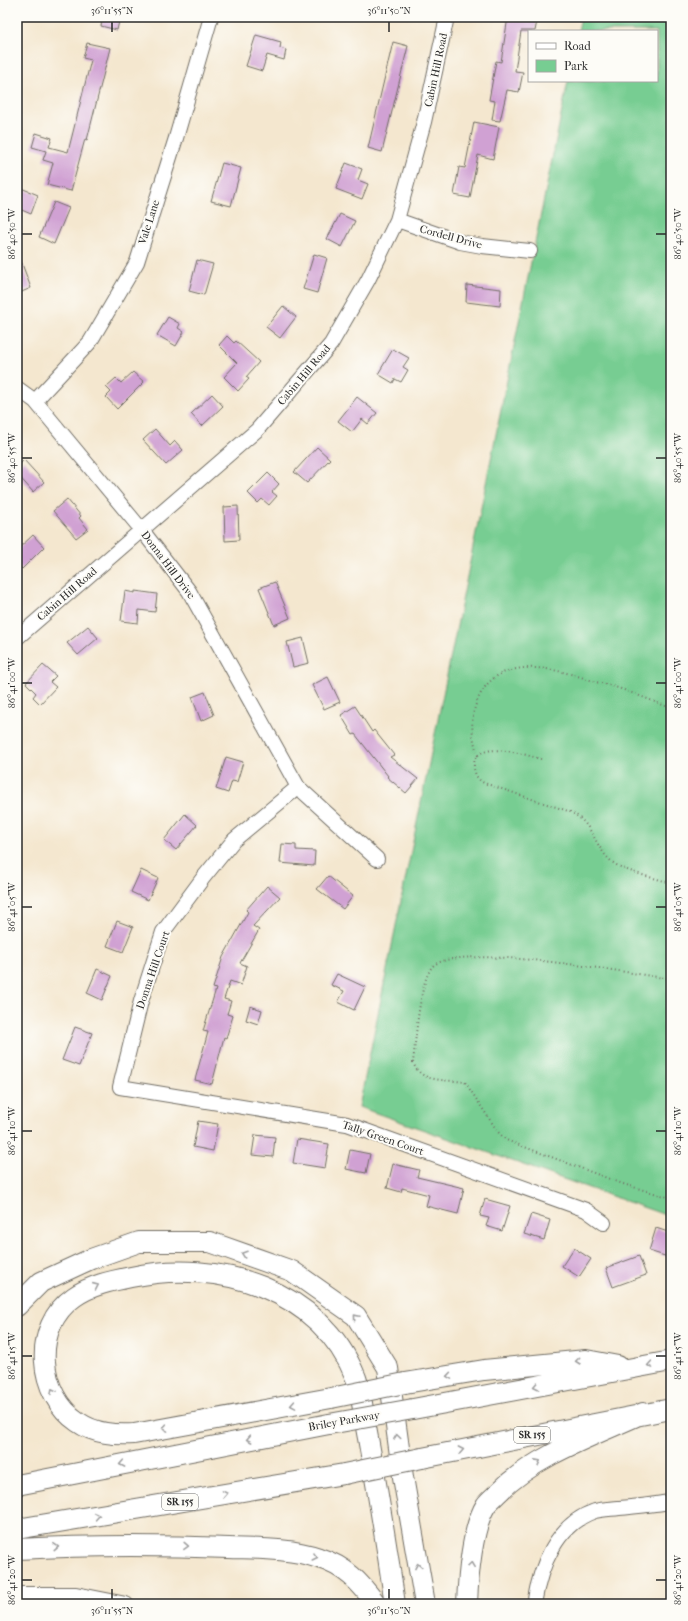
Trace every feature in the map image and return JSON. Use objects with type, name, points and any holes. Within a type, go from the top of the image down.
[{"type":"highway","points":[[17,1306],[41,1282],[91,1259],[139,1242],[210,1242],[292,1271],[356,1316],[388,1368],[403,1477],[425,1604]]},
{"type":"highway","points":[[395,1604],[377,1485],[356,1378],[334,1338],[304,1309],[269,1288],[230,1275],[178,1271],[143,1274],[99,1284],[73,1298],[55,1317],[46,1341],[44,1361],[49,1385],[59,1403],[78,1422],[113,1435],[134,1434],[331,1398],[405,1383],[484,1370],[586,1360],[630,1368]]},
{"type":"highway","name":"Briley Parkway","points":[[17,1485],[329,1424],[671,1361]]},
{"type":"highway","name":"SR 155","points":[[17,1529],[344,1474],[643,1413],[671,1409]]},
{"type":"highway","points":[[467,1604],[477,1526],[486,1505],[506,1485],[535,1463],[643,1413]]},
{"type":"highway","points":[[17,1549],[59,1546],[149,1545],[283,1551],[319,1558],[345,1570],[360,1582],[376,1604]]},
{"type":"street","name":"Vale Lane","points":[[35,401],[90,342],[137,262],[176,138],[211,17]]},
{"type":"street","name":"Cabin Hill Road","points":[[17,638],[257,430],[331,344],[368,280],[397,220],[424,122],[447,17]]},
{"type":"street","name":"Cordell Drive","points":[[397,220],[460,242],[530,251]]},
{"type":"street","name":"Donna Hill Drive","points":[[17,388],[35,401],[141,529],[189,592],[298,786],[377,859]]},
{"type":"street","name":"Donna Hill Court","points":[[151,1092],[120,1087],[141,1002],[163,932],[203,878],[234,840],[298,786]]},
{"type":"street","name":"Tally Green Court","points":[[151,1092],[347,1124],[586,1210],[604,1223]]},
{"type":"street","points":[[534,1604],[541,1577],[552,1548],[561,1534],[573,1523],[587,1514],[602,1509],[671,1502]]},
{"type":"street","points":[[17,1594],[76,1594],[126,1604]]},
{"type":"path","points":[[671,708],[577,676],[541,669],[510,670],[496,676],[488,682],[475,707],[471,729],[478,756],[474,768],[479,780],[575,814],[584,821],[611,861],[622,867],[671,883]]},
{"type":"path","points":[[478,756],[495,749],[541,759]]},
{"type":"path","points":[[671,979],[569,963],[534,960],[459,958],[442,960],[431,968],[425,981],[413,1062],[415,1068],[422,1075],[452,1082],[465,1082],[498,1132],[506,1140],[623,1184],[671,1198]]},
{"type":"green space","points":[[581,17],[671,17],[671,1217],[359,1107],[568,82],[658,82],[658,30],[578,30]]},
{"type":"building","points":[[103,17],[120,17],[117,30],[101,26]]},
{"type":"building","points":[[508,17],[537,21],[535,30],[521,31],[515,71],[523,72],[519,92],[507,90],[500,121],[492,120],[495,101],[489,100],[496,61],[501,62]]},
{"type":"building","points":[[256,35],[281,42],[280,48],[286,50],[284,60],[267,55],[262,71],[246,66]]},
{"type":"building","points":[[393,42],[408,46],[382,152],[368,148]]},
{"type":"building","points":[[87,43],[110,48],[87,140],[85,139],[71,191],[47,185],[53,163],[43,160],[46,151],[32,147],[36,133],[52,138],[49,147],[68,152],[91,60],[83,58]]},
{"type":"building","points":[[474,122],[499,127],[493,159],[478,155],[470,198],[454,195],[459,167],[465,168]]},
{"type":"building","points":[[222,163],[241,168],[231,206],[211,201]]},
{"type":"building","points":[[346,163],[362,169],[358,180],[368,184],[362,199],[336,189]]},
{"type":"building","points":[[21,188],[38,195],[31,214],[17,208],[17,199]]},
{"type":"building","points":[[54,202],[69,208],[54,244],[39,237]]},
{"type":"building","points":[[340,214],[355,221],[342,247],[327,239]]},
{"type":"building","points":[[18,253],[31,288],[17,294],[17,254]]},
{"type":"building","points":[[314,254],[327,258],[317,293],[303,289]]},
{"type":"building","points":[[197,260],[213,264],[204,295],[189,291]]},
{"type":"building","points":[[467,285],[501,289],[500,306],[466,302]]},
{"type":"building","points":[[283,306],[296,317],[280,338],[266,327]]},
{"type":"building","points":[[168,317],[180,324],[178,328],[184,332],[176,346],[157,335]]},
{"type":"building","points":[[227,336],[234,343],[236,341],[259,362],[246,377],[249,379],[238,391],[224,377],[237,363],[219,345]]},
{"type":"building","points":[[393,349],[409,358],[403,367],[408,370],[401,382],[395,379],[393,383],[378,374]]},
{"type":"building","points":[[133,372],[144,382],[117,409],[106,397],[111,392],[106,387],[116,378],[121,383]]},
{"type":"building","points":[[212,394],[223,406],[202,426],[191,414]]},
{"type":"building","points":[[357,397],[377,413],[368,424],[362,419],[352,432],[338,421]]},
{"type":"building","points":[[155,429],[170,446],[175,441],[183,450],[166,465],[143,440]]},
{"type":"building","points":[[317,447],[330,459],[307,483],[294,472]]},
{"type":"building","points":[[24,460],[44,482],[33,492],[17,474],[17,467]]},
{"type":"building","points":[[268,473],[279,484],[272,492],[277,496],[269,505],[262,499],[258,503],[248,493]]},
{"type":"building","points":[[67,499],[81,516],[79,518],[88,529],[76,538],[53,511]]},
{"type":"building","points":[[238,506],[239,540],[225,541],[224,507]]},
{"type":"building","points":[[33,535],[44,547],[22,569],[17,564],[17,550]]},
{"type":"building","points":[[275,582],[290,618],[274,625],[259,588]]},
{"type":"building","points":[[125,591],[157,594],[155,612],[139,610],[138,623],[121,621]]},
{"type":"building","points":[[88,626],[98,638],[78,655],[67,643]]},
{"type":"building","points":[[303,638],[309,663],[293,667],[287,642]]},
{"type":"building","points":[[43,665],[56,676],[50,682],[56,687],[40,704],[33,697],[36,693],[26,683]]},
{"type":"building","points":[[328,677],[340,702],[324,709],[312,685]]},
{"type":"building","points":[[205,692],[214,715],[201,721],[192,697]]},
{"type":"building","points":[[355,706],[372,732],[374,730],[394,755],[390,757],[418,779],[406,793],[387,777],[388,776],[355,734],[353,735],[341,715]]},
{"type":"building","points":[[226,757],[243,762],[237,782],[232,781],[228,793],[216,789]]},
{"type":"building","points":[[185,814],[197,825],[176,850],[164,840]]},
{"type":"building","points":[[282,844],[296,845],[296,850],[315,851],[314,866],[280,863]]},
{"type":"building","points":[[141,870],[158,878],[148,900],[131,892]]},
{"type":"building","points":[[328,876],[353,896],[343,909],[317,889]]},
{"type":"building","points":[[267,886],[280,897],[253,926],[259,930],[240,963],[247,966],[241,985],[230,981],[224,999],[231,1001],[227,1014],[233,1016],[226,1038],[224,1037],[212,1084],[195,1080],[208,1032],[203,1031],[216,989],[213,988],[223,957],[248,912],[246,910]]},
{"type":"building","points":[[117,921],[133,927],[123,952],[107,946]]},
{"type":"building","points":[[97,969],[112,976],[102,1000],[87,993]]},
{"type":"building","points":[[337,974],[365,987],[354,1010],[338,1002],[344,991],[331,985]]},
{"type":"building","points":[[250,1006],[262,1010],[258,1024],[246,1020]]},
{"type":"building","points":[[75,1027],[92,1033],[79,1066],[62,1060]]},
{"type":"building","points":[[198,1121],[218,1124],[213,1151],[193,1147]]},
{"type":"building","points":[[255,1135],[275,1137],[273,1157],[252,1155]]},
{"type":"building","points":[[297,1139],[329,1144],[325,1168],[293,1163]]},
{"type":"building","points":[[350,1150],[370,1154],[366,1173],[346,1169]]},
{"type":"building","points":[[393,1164],[419,1170],[417,1177],[464,1188],[458,1214],[426,1206],[429,1195],[402,1188],[401,1192],[387,1188]]},
{"type":"building","points":[[485,1199],[510,1206],[502,1231],[486,1226],[489,1218],[480,1216]]},
{"type":"building","points":[[531,1214],[550,1220],[544,1240],[524,1234]]},
{"type":"building","points":[[656,1228],[671,1233],[671,1247],[668,1257],[649,1251]]},
{"type":"building","points":[[574,1248],[591,1259],[579,1277],[562,1266]]},
{"type":"building","points":[[639,1256],[646,1275],[613,1287],[606,1268]]}]
